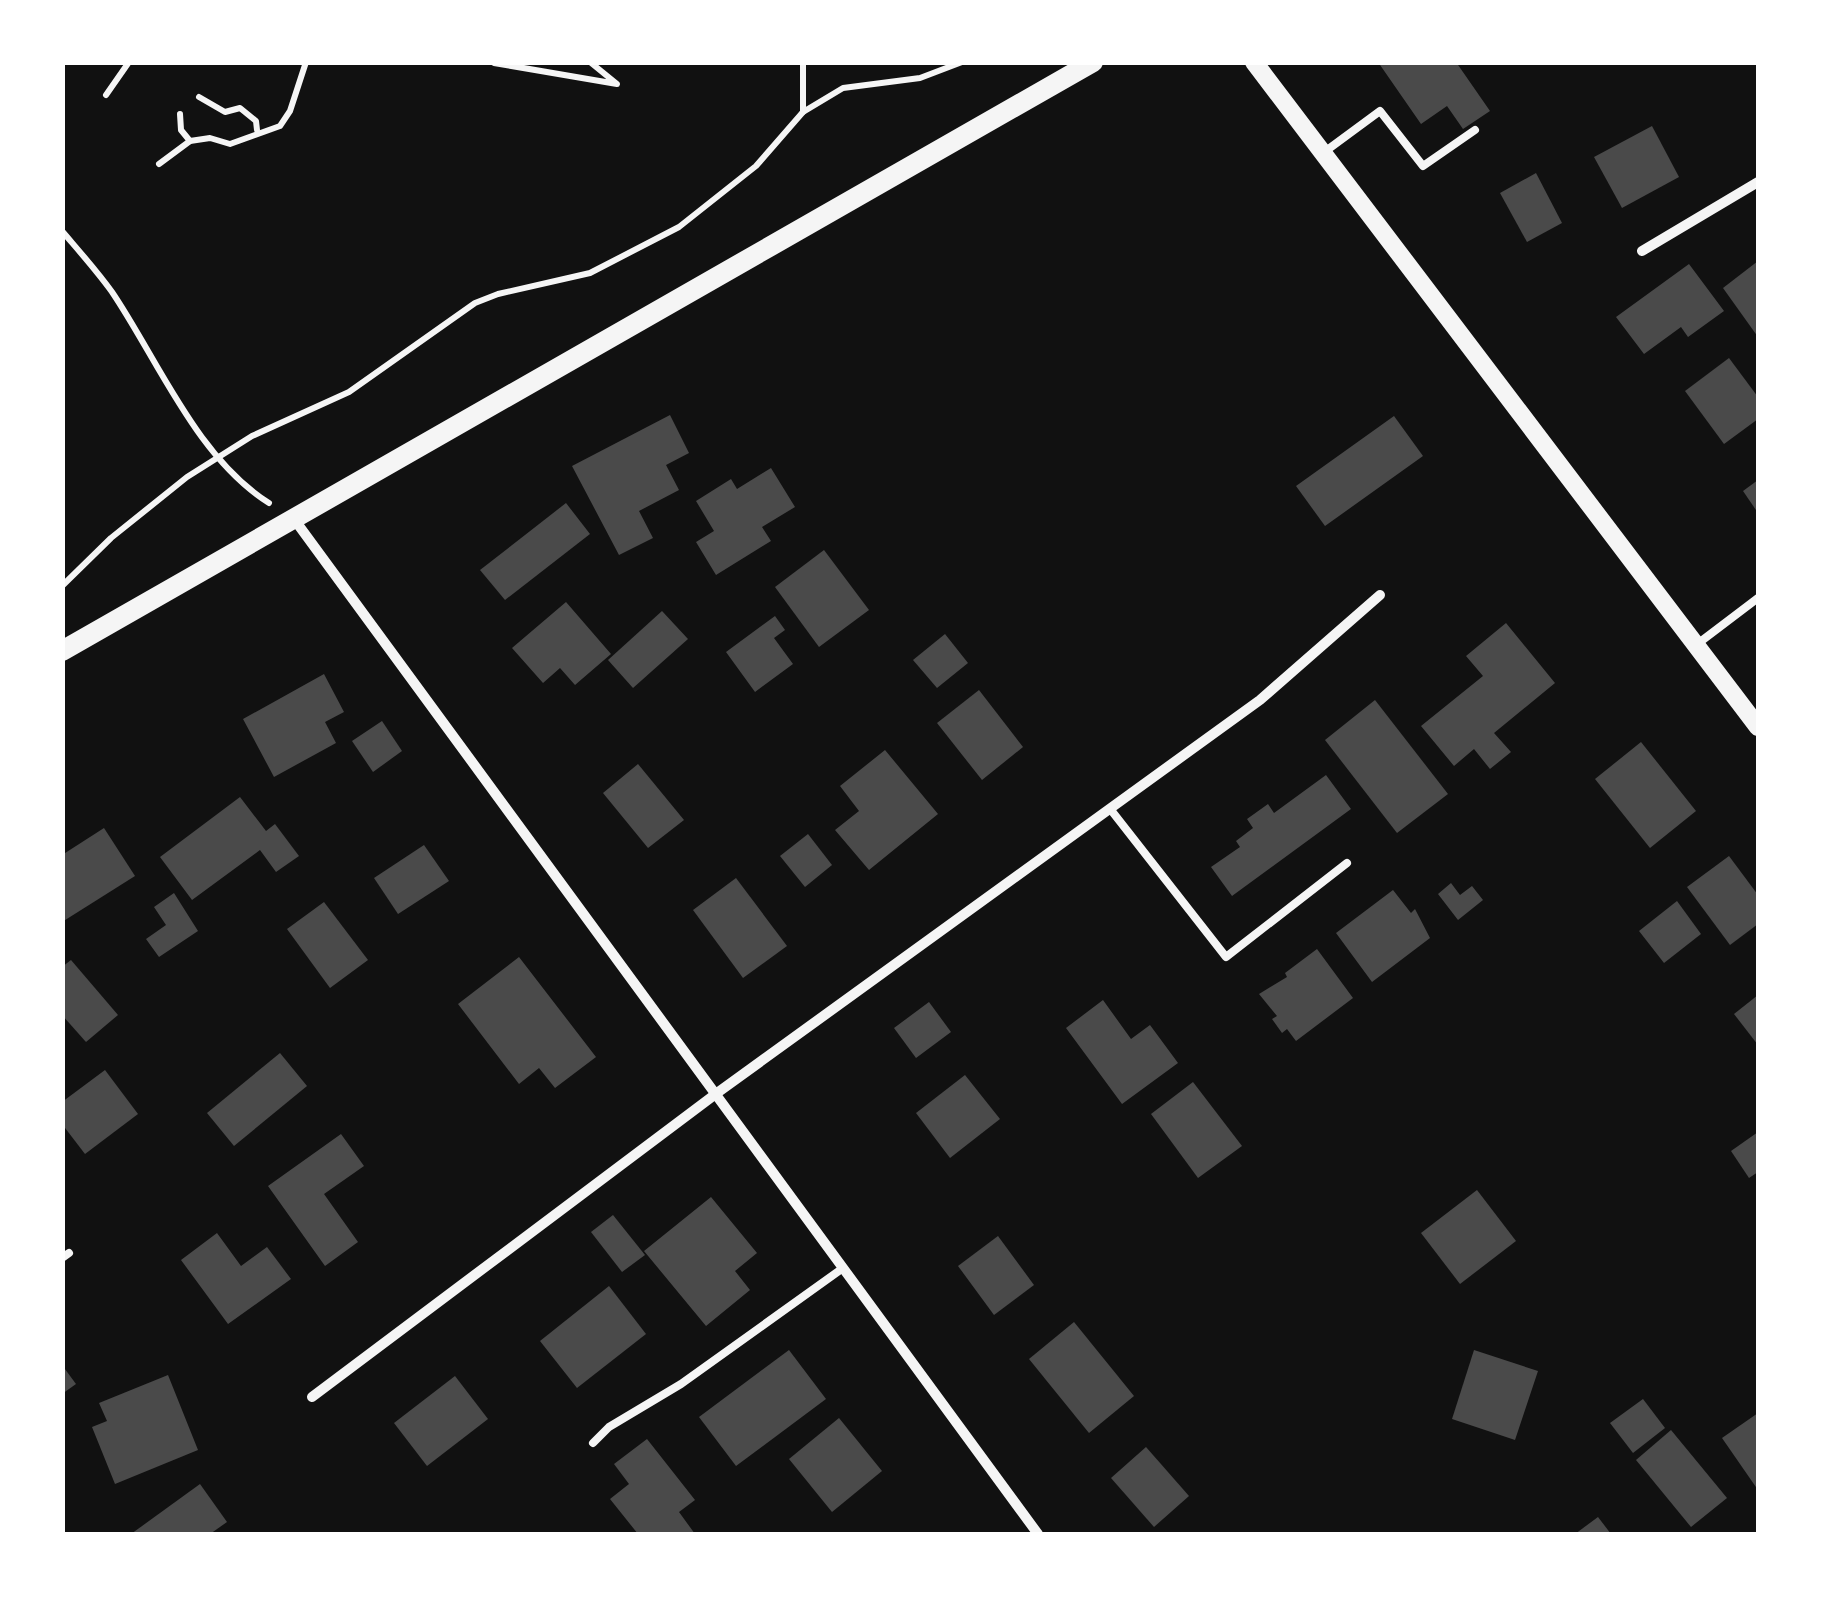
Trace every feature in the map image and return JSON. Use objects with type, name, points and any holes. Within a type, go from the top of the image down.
[{"type":"main road","points":[[62,652],[1093,62]]},
{"type":"street","points":[[1254,62],[1758,727]]},
{"type":"street","points":[[1642,250],[1758,182]]},
{"type":"street","points":[[292,517],[1038,1534]]},
{"type":"street","points":[[312,1396],[717,1093],[1260,700],[1380,594]]},
{"type":"lane","points":[[1323,153],[1380,111],[1423,166],[1474,130]]},
{"type":"lane","points":[[1696,645],[1758,598]]},
{"type":"lane","points":[[1111,810],[1226,958],[1347,864]]},
{"type":"lane","points":[[593,1443],[609,1427],[680,1384],[843,1268]]},
{"type":"path","points":[[106,95],[129,62]]},
{"type":"path","points":[[158,164],[190,141],[210,138],[230,144],[256,130],[280,126],[290,111],[306,62]]},
{"type":"path","points":[[494,63],[616,84],[590,62]]},
{"type":"path","points":[[802,62],[804,112]]},
{"type":"path","points":[[62,586],[110,538],[218,457],[296,414],[349,392],[475,304],[498,294],[590,273],[679,228],[756,166],[804,112],[844,88],[920,78],[962,62]]},
{"type":"path","points":[[199,97],[225,112],[240,108],[256,121],[256,130]]},
{"type":"path","points":[[180,114],[181,130],[190,141]]},
{"type":"path","points":[[62,231],[110,289],[218,457],[249,490],[292,517]]},
{"type":"building","points":[[1378,62],[1456,62],[1490,111],[1463,129],[1447,106],[1421,124]]},
{"type":"building","points":[[1652,126],[1679,177],[1622,208],[1594,157]]},
{"type":"building","points":[[1536,173],[1562,223],[1527,242],[1500,193]]},
{"type":"building","points":[[1758,261],[1758,337],[1723,288]]},
{"type":"building","points":[[1689,264],[1724,311],[1688,337],[1681,327],[1644,354],[1616,317]]},
{"type":"building","points":[[1729,358],[1758,397],[1758,419],[1724,444],[1685,391]]},
{"type":"building","points":[[670,415],[689,453],[666,465],[679,490],[639,511],[653,538],[619,555],[572,466]]},
{"type":"building","points":[[1394,416],[1423,456],[1325,526],[1296,486]]},
{"type":"building","points":[[771,468],[795,507],[762,527],[771,541],[716,575],[696,542],[714,531],[696,501],[731,479],[737,489]]},
{"type":"building","points":[[1758,480],[1758,513],[1743,491]]},
{"type":"building","points":[[566,503],[590,534],[505,600],[480,570]]},
{"type":"building","points":[[824,550],[869,610],[819,647],[775,587]]},
{"type":"building","points":[[566,602],[611,654],[575,685],[560,668],[543,683],[512,648]]},
{"type":"building","points":[[662,611],[688,639],[633,688],[608,660]]},
{"type":"building","points":[[775,616],[785,630],[774,638],[793,664],[755,692],[726,652]]},
{"type":"building","points":[[1506,623],[1555,683],[1494,733],[1511,752],[1490,769],[1474,749],[1454,766],[1421,726],[1483,676],[1466,656]]},
{"type":"building","points":[[945,634],[968,663],[937,688],[913,660]]},
{"type":"building","points":[[324,674],[344,712],[325,722],[336,743],[274,777],[243,719]]},
{"type":"building","points":[[979,690],[1023,747],[982,780],[937,723]]},
{"type":"building","points":[[1375,700],[1448,794],[1397,833],[1325,740]]},
{"type":"building","points":[[382,721],[402,751],[373,772],[352,741]]},
{"type":"building","points":[[1641,742],[1696,811],[1650,848],[1595,779]]},
{"type":"building","points":[[885,750],[938,814],[869,870],[835,830],[859,811],[840,786]]},
{"type":"building","points":[[638,764],[684,820],[648,848],[603,793]]},
{"type":"building","points":[[1326,775],[1351,809],[1232,896],[1211,867],[1240,847],[1236,841],[1253,828],[1247,819],[1268,804],[1274,813]]},
{"type":"building","points":[[240,797],[266,831],[275,824],[299,856],[276,872],[260,850],[192,900],[160,857]]},
{"type":"building","points":[[104,828],[135,876],[62,922],[62,855]]},
{"type":"building","points":[[808,834],[832,865],[805,887],[780,856]]},
{"type":"building","points":[[424,845],[449,881],[398,914],[374,878]]},
{"type":"building","points":[[1729,856],[1758,895],[1758,924],[1730,945],[1687,887]]},
{"type":"building","points":[[736,878],[787,946],[743,978],[693,910]]},
{"type":"building","points":[[1451,883],[1460,895],[1472,886],[1483,900],[1458,920],[1438,894]]},
{"type":"building","points":[[1393,890],[1411,913],[1415,909],[1430,938],[1372,982],[1336,933]]},
{"type":"building","points":[[174,893],[198,931],[159,957],[146,939],[166,925],[154,907]]},
{"type":"building","points":[[1677,901],[1701,934],[1664,963],[1639,931]]},
{"type":"building","points":[[324,902],[368,960],[330,988],[287,929]]},
{"type":"building","points":[[1317,949],[1353,998],[1296,1041],[1287,1029],[1282,1033],[1272,1019],[1277,1016],[1259,994],[1287,977],[1285,973]]},
{"type":"building","points":[[519,957],[596,1057],[555,1088],[539,1068],[519,1084],[458,1004]]},
{"type":"building","points":[[71,960],[118,1015],[86,1042],[62,1015],[62,967]]},
{"type":"building","points":[[1758,995],[1758,1045],[1734,1014]]},
{"type":"building","points":[[1103,1000],[1131,1039],[1150,1025],[1178,1063],[1122,1104],[1066,1028]]},
{"type":"building","points":[[929,1002],[951,1032],[916,1058],[894,1028]]},
{"type":"building","points":[[280,1053],[307,1086],[234,1146],[207,1113]]},
{"type":"building","points":[[105,1070],[138,1114],[85,1154],[62,1124],[62,1102]]},
{"type":"building","points":[[965,1075],[1000,1119],[950,1158],[916,1113]]},
{"type":"building","points":[[1193,1082],[1242,1146],[1198,1178],[1151,1114]]},
{"type":"building","points":[[1758,1132],[1758,1172],[1749,1178],[1731,1151]]},
{"type":"building","points":[[341,1134],[364,1166],[324,1194],[358,1242],[325,1266],[268,1186]]},
{"type":"building","points":[[1477,1190],[1516,1241],[1460,1284],[1421,1233]]},
{"type":"building","points":[[711,1197],[757,1253],[735,1271],[750,1290],[706,1326],[644,1251]]},
{"type":"building","points":[[613,1215],[645,1255],[622,1272],[591,1232]]},
{"type":"building","points":[[217,1233],[241,1266],[267,1247],[291,1279],[228,1324],[181,1260]]},
{"type":"building","points":[[998,1236],[1034,1285],[994,1315],[958,1266]]},
{"type":"building","points":[[609,1286],[646,1334],[577,1388],[540,1341]]},
{"type":"building","points":[[1074,1322],[1134,1396],[1089,1433],[1029,1359]]},
{"type":"building","points":[[789,1350],[826,1399],[736,1466],[699,1417]]},
{"type":"building","points":[[1474,1350],[1538,1371],[1515,1440],[1452,1419]]},
{"type":"building","points":[[62,1365],[76,1384],[62,1394]]},
{"type":"building","points":[[168,1375],[198,1450],[115,1484],[92,1427],[107,1421],[99,1403]]},
{"type":"building","points":[[455,1376],[488,1419],[427,1466],[394,1423]]},
{"type":"building","points":[[1643,1399],[1665,1428],[1633,1453],[1610,1423]]},
{"type":"building","points":[[1758,1413],[1758,1490],[1722,1438]]},
{"type":"building","points":[[839,1418],[882,1471],[832,1512],[789,1459]]},
{"type":"building","points":[[1671,1430],[1727,1498],[1691,1527],[1636,1460]]},
{"type":"building","points":[[647,1439],[695,1500],[679,1512],[695,1534],[638,1534],[610,1499],[629,1484],[614,1464]]},
{"type":"building","points":[[1146,1447],[1189,1496],[1154,1527],[1111,1478]]},
{"type":"building","points":[[200,1484],[227,1522],[210,1534],[131,1534]]},
{"type":"building","points":[[1598,1517],[1611,1534],[1575,1534]]}]
